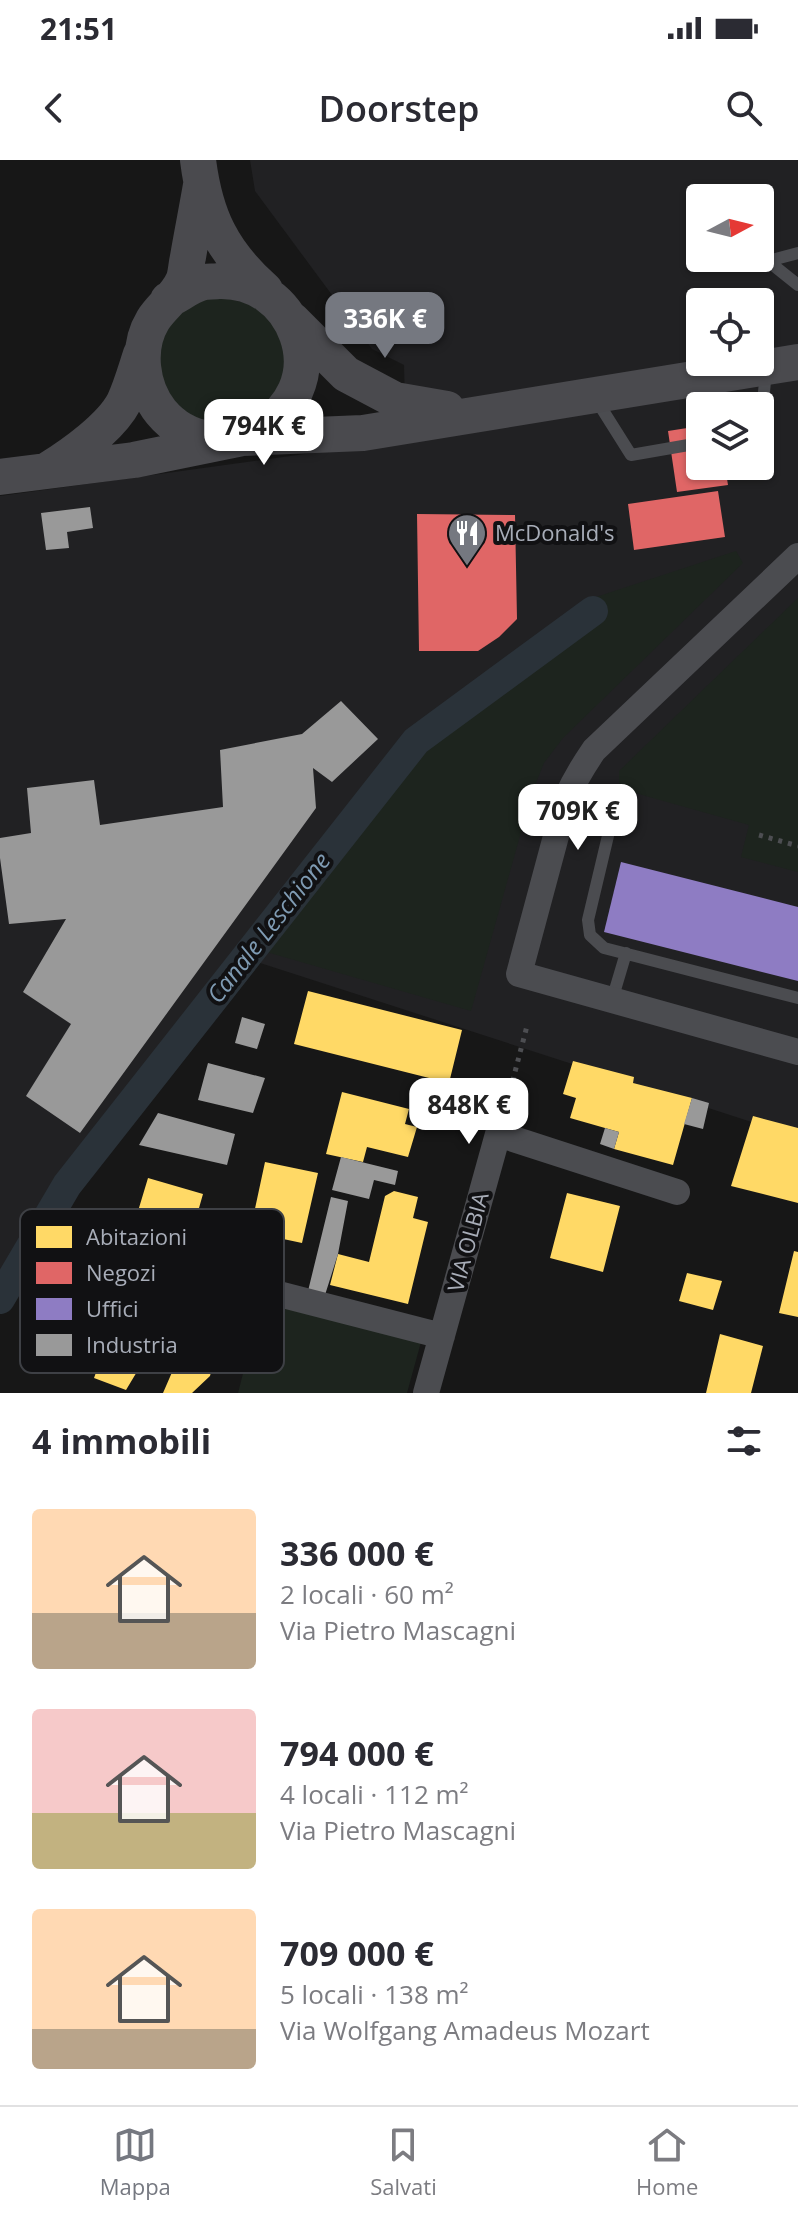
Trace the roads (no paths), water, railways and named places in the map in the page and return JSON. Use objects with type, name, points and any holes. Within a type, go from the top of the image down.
[{"type":"street","points":[[47,470],[71,455],[123,404],[151,322],[183,282],[199,173]]},
{"type":"street","points":[[199,173],[216,230],[241,269],[346,374],[395,400],[472,414]]},
{"type":"street","points":[[0,477],[134,460],[242,438],[271,424],[287,408],[300,380],[302,347],[282,308],[238,281],[202,282],[168,300]]},
{"type":"street","points":[[143,349],[144,377],[149,392],[162,412],[179,428],[206,438],[363,433],[782,364]]},
{"type":"street","points":[[798,556],[594,750],[574,780],[566,799],[519,974],[798,1052]]},
{"type":"street","name":"VIA OLBIA","points":[[426,1393],[498,1134],[677,1192]]},
{"type":"street","points":[[284,1295],[442,1336]]},
{"type":"lane","points":[[774,259],[798,253]]},
{"type":"lane","points":[[774,266],[796,286]]},
{"type":"lane","points":[[773,392],[782,364]]},
{"type":"lane","points":[[593,395],[631,455],[686,445]]},
{"type":"lane","points":[[566,799],[592,806],[612,819],[588,920],[590,935],[604,948],[798,998]]},
{"type":"lane","points":[[612,1000],[626,953]]},
{"type":"waterway","name":"Canale Leschione","points":[[53,1209],[67,1185],[416,741],[593,611]]},
{"type":"waterway","name":"Canale Leschione","points":[[0,1299],[20,1265]]},
{"type":"place","name":"McDonald's","points":[[467,567]]}]
